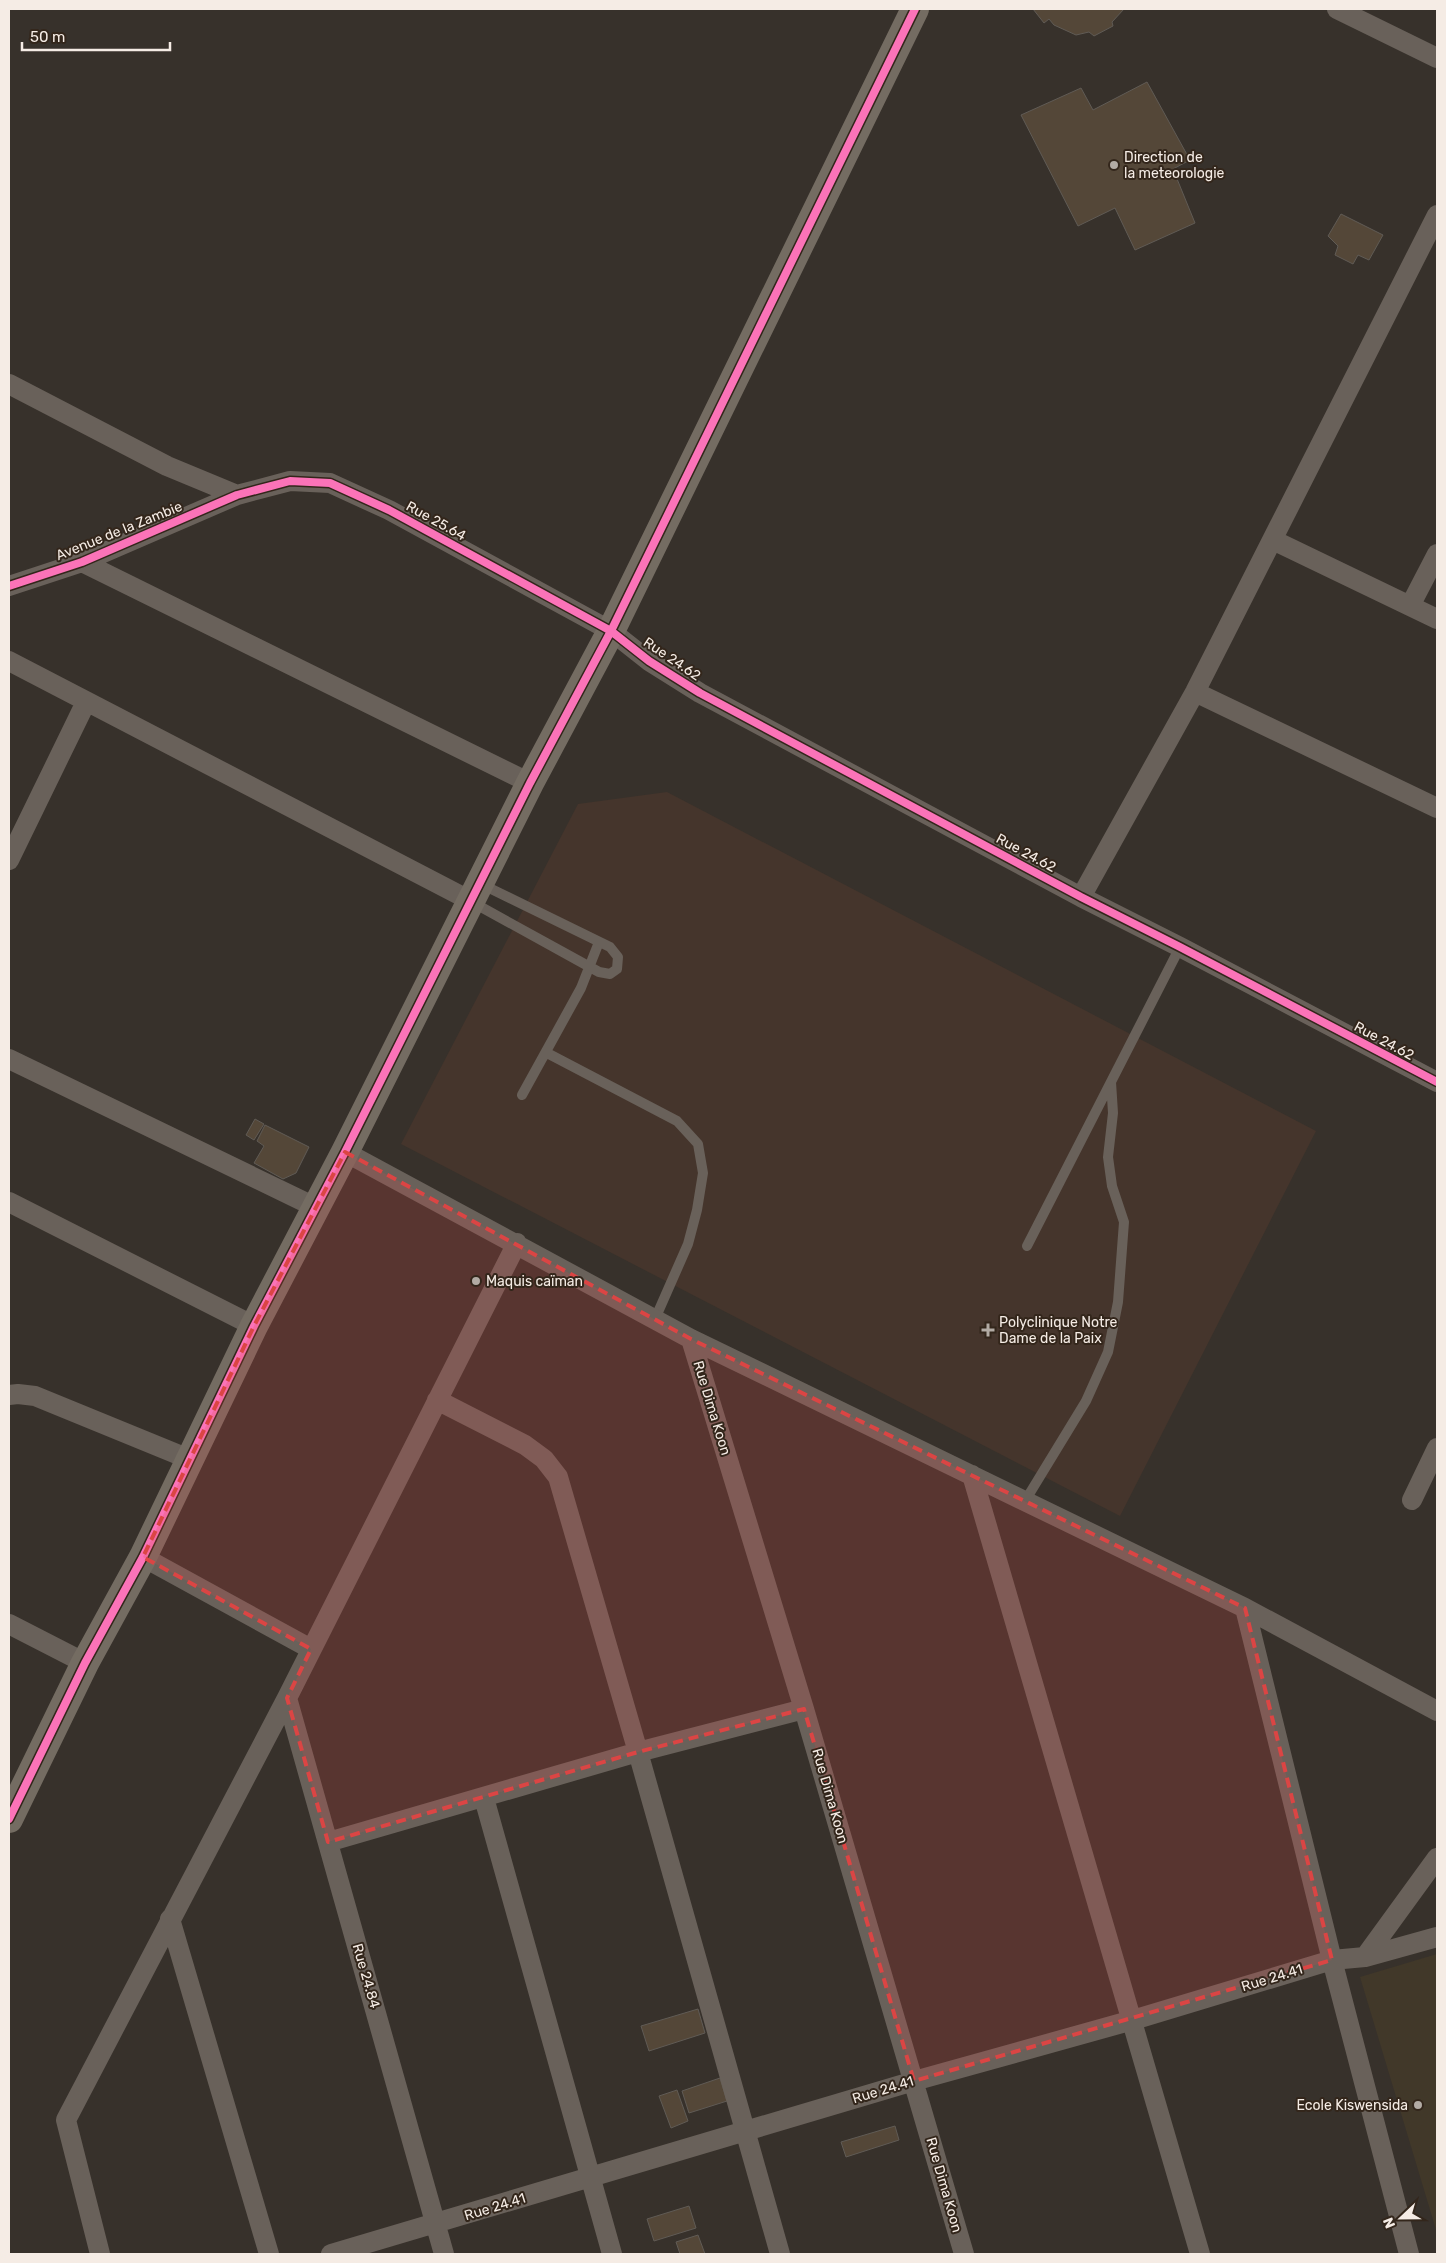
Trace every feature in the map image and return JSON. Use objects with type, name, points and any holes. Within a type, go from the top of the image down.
[{"type":"street","points":[[9,1819],[85,1664],[143,1557],[254,1326],[345,1152],[530,783],[611,632],[915,9]]},
{"type":"street","points":[[1337,9],[1437,58]]},
{"type":"street","points":[[1080,898],[1195,692],[1437,215]]},
{"type":"street","points":[[9,384],[167,466],[237,495]]},
{"type":"street","name":"Rue 25.64","points":[[237,495],[290,481],[330,482],[390,510],[611,632]]},
{"type":"street","name":"Avenue de la Zambie","points":[[9,586],[82,562],[237,495]]},
{"type":"street","points":[[1273,540],[1437,620]]},
{"type":"street","points":[[1410,606],[1437,554]]},
{"type":"street","points":[[82,562],[530,783]]},
{"type":"street","name":"Rue 24.62","points":[[611,632],[648,661],[700,693],[1080,898],[1180,947],[1437,1082]]},
{"type":"street","points":[[9,661],[86,702],[476,892]]},
{"type":"street","points":[[1195,692],[1437,808]]},
{"type":"street","points":[[9,860],[86,702]]},
{"type":"street","points":[[9,1059],[315,1208]]},
{"type":"street","points":[[345,1152],[517,1243],[691,1339],[1245,1608],[1437,1711]]},
{"type":"street","points":[[9,1202],[254,1326]]},
{"type":"street","points":[[100,2254],[66,2120],[287,1698],[517,1243]]},
{"type":"street","name":"Rue Dima Koon","points":[[691,1339],[804,1709],[964,2254]]},
{"type":"street","points":[[9,1396],[18,1394],[35,1396],[189,1459]]},
{"type":"street","points":[[437,1400],[525,1445],[544,1459],[558,1477],[780,2254]]},
{"type":"street","points":[[1412,1500],[1437,1448]]},
{"type":"street","points":[[972,1475],[1200,2254]]},
{"type":"street","points":[[143,1557],[311,1649]]},
{"type":"street","points":[[1245,1608],[1332,1960],[1408,2254]]},
{"type":"street","points":[[9,1624],[85,1664]]},
{"type":"street","name":"Rue 24.84","points":[[287,1698],[444,2254]]},
{"type":"street","points":[[328,1842],[638,1752],[804,1709]]},
{"type":"street","points":[[484,1798],[612,2254]]},
{"type":"street","points":[[1365,1957],[1437,1858]]},
{"type":"street","points":[[170,1919],[269,2254]]},
{"type":"street","name":"Rue 24.41","points":[[331,2254],[435,2225],[914,2081],[1133,2020],[1332,1960],[1365,1957],[1437,1937]]},
{"type":"lane","points":[[476,892],[610,948],[618,957],[617,969],[610,974],[599,972],[589,967],[476,892]]},
{"type":"lane","points":[[522,1095],[581,988],[599,942]]},
{"type":"lane","points":[[1026,1246],[1180,947]]},
{"type":"lane","points":[[547,1052],[677,1121],[698,1144],[703,1173],[697,1210],[688,1244],[655,1319]]},
{"type":"lane","points":[[1025,1501],[1086,1401],[1110,1344],[1118,1302],[1124,1222],[1112,1186],[1108,1157],[1113,1113],[1111,1082]]},
{"type":"highlighted area","points":[[345,1152],[691,1339],[1245,1608],[1332,1960],[914,2081],[804,1709],[638,1752],[328,1842],[287,1698],[311,1649],[143,1557],[254,1326]]},
{"type":"shaded area","name":"Polyclinique Notre Dame de la Paix","points":[[667,792],[1316,1131],[1120,1516],[401,1144],[578,804]]},
{"type":"shaded area","name":"Ecole Kiswensida","points":[[1437,1954],[1437,2233],[1360,1977]]},
{"type":"building","points":[[1033,9],[1124,9],[1112,22],[1113,26],[1094,36],[1089,32],[1076,35],[1054,25],[1049,19],[1044,23]]},
{"type":"building","name":"Direction de la meteorologie","points":[[1147,82],[1190,160],[1173,169],[1195,223],[1135,250],[1115,208],[1078,226],[1021,115],[1081,88],[1093,110]]},
{"type":"building","points":[[1341,214],[1383,235],[1369,260],[1358,255],[1353,264],[1335,255],[1338,246],[1328,236]]},
{"type":"building","points":[[255,1119],[264,1124],[254,1140],[246,1135]]},
{"type":"building","points":[[265,1125],[309,1147],[296,1173],[283,1179],[254,1163],[264,1146],[257,1141]]},
{"type":"building","points":[[698,2009],[705,2033],[649,2051],[641,2026]]},
{"type":"building","points":[[720,2078],[727,2101],[689,2113],[682,2091]]},
{"type":"building","points":[[677,2090],[688,2121],[671,2128],[659,2096]]},
{"type":"building","points":[[895,2126],[899,2140],[846,2157],[841,2142]]},
{"type":"building","points":[[689,2206],[696,2228],[654,2241],[647,2219]]},
{"type":"building","points":[[698,2235],[705,2254],[680,2254],[676,2242]]},
{"type":"cycle path","points":[[9,1819],[85,1663],[143,1557],[254,1326],[345,1152],[530,783],[611,631],[915,9]]},
{"type":"cycle path","points":[[9,586],[82,562],[237,495],[290,481],[330,483],[389,510],[611,631],[649,661],[700,693],[1081,897],[1437,1082]]},
{"type":"place","name":"Direction de la meteorologie","points":[[1114,165]]},
{"type":"place","name":"Maquis caïman","points":[[476,1281]]},
{"type":"place","name":"Polyclinique Notre Dame de la Paix","points":[[988,1330]]},
{"type":"place","name":"Ecole Kiswensida","points":[[1418,2105]]}]
